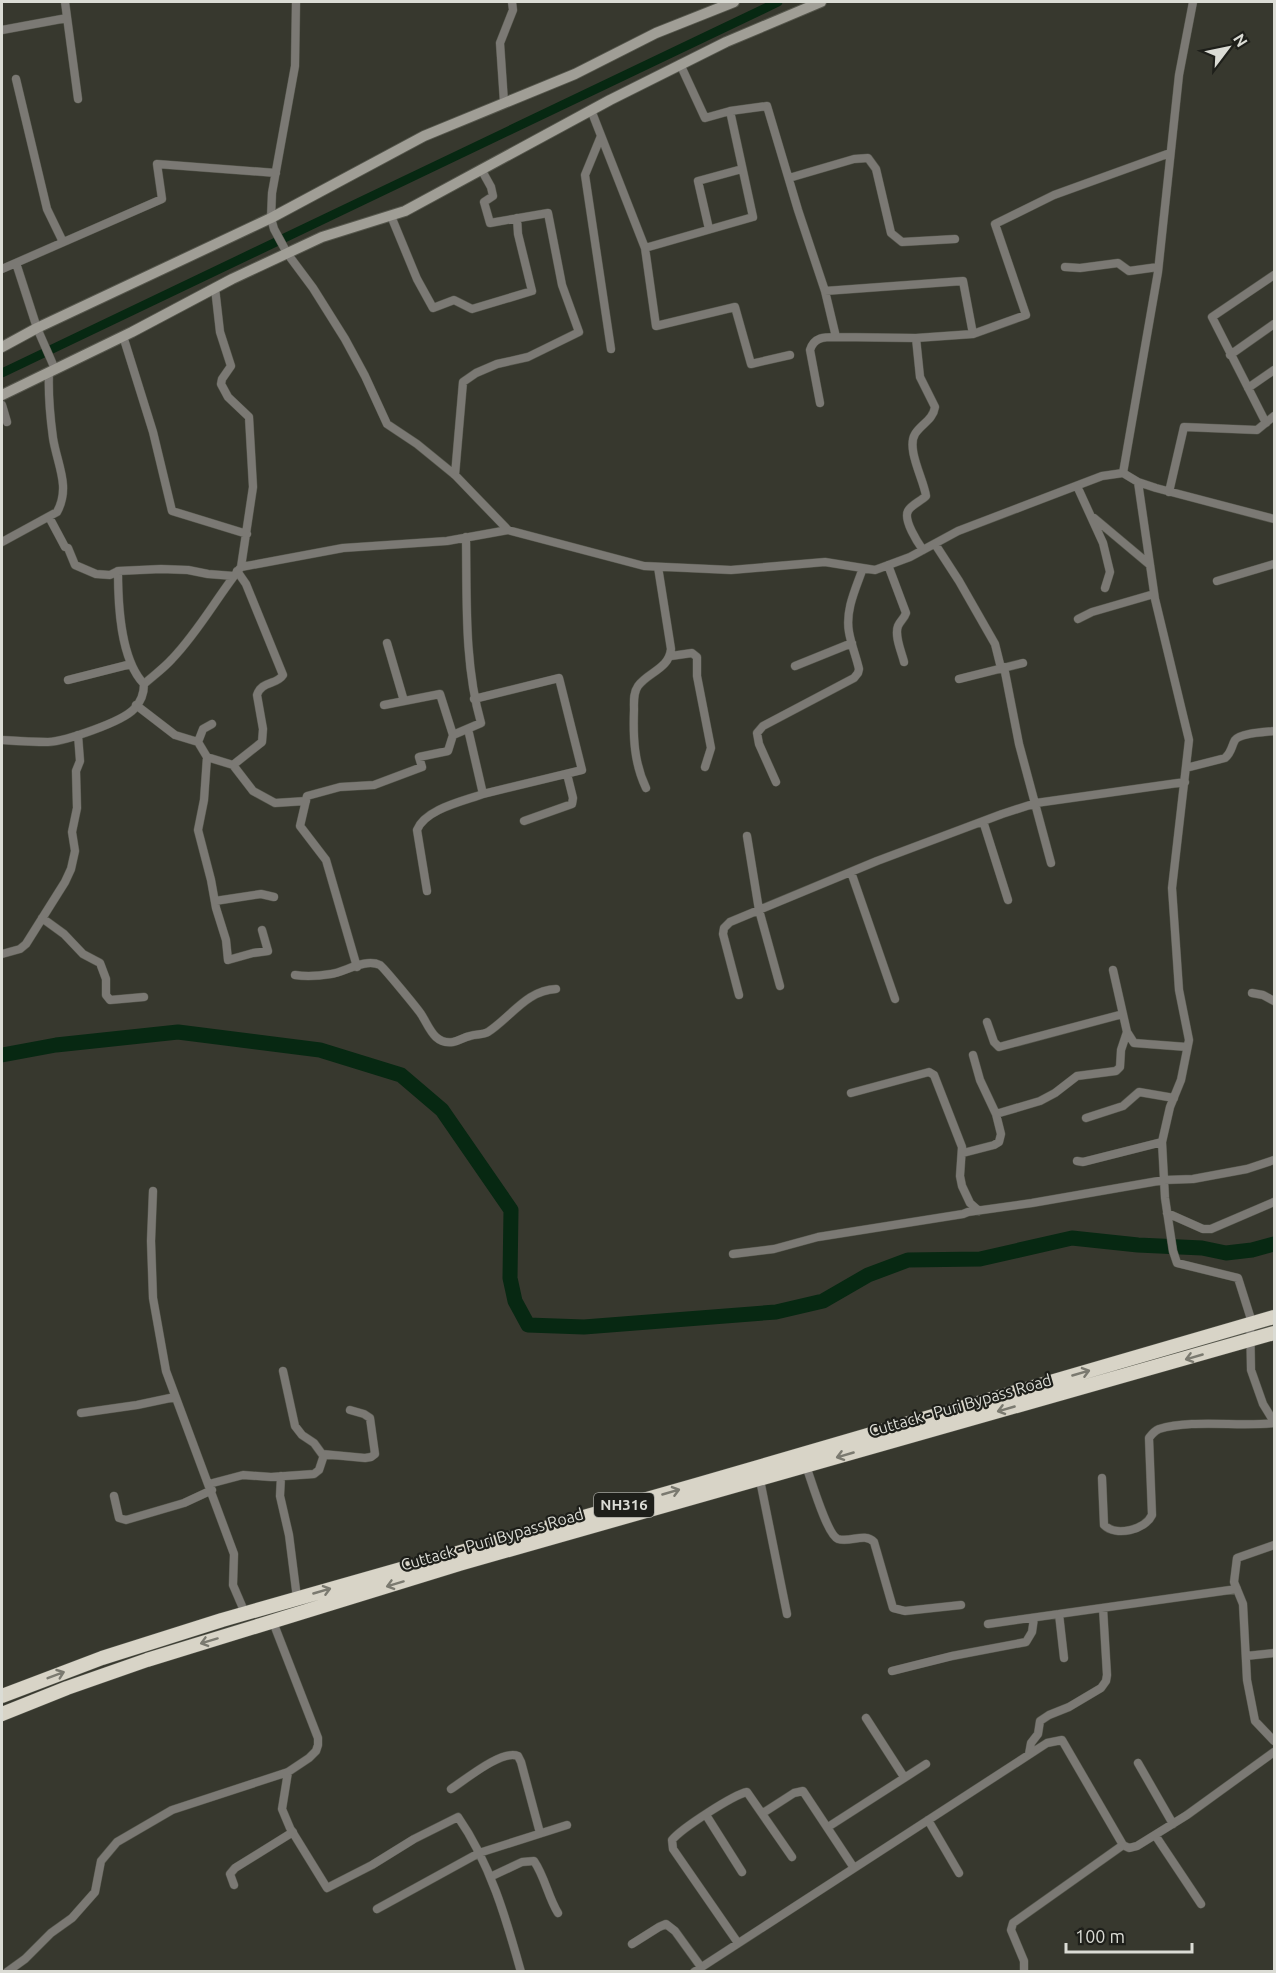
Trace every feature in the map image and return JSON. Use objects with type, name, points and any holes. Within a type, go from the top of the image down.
[{"type":"highway","name":"Cuttack - Puri Bypass Road","points":[[2,1696],[123,1651],[245,1613],[1275,1317]]},
{"type":"highway","name":"Cuttack - Puri Bypass Road","points":[[2,1714],[147,1660],[470,1561],[1275,1333]]},
{"type":"street","points":[[65,2],[78,99]]},
{"type":"street","points":[[296,2],[295,66],[272,193],[273,224],[285,250],[313,288],[345,339],[387,424],[417,444],[455,475],[508,530]]},
{"type":"street","points":[[504,102],[500,43],[513,10],[512,2]]},
{"type":"street","points":[[2,348],[37,328],[273,224],[423,136],[575,74],[656,33],[734,2]]},
{"type":"street","points":[[2,395],[123,336],[285,250],[405,211],[680,64],[821,2]]},
{"type":"street","points":[[1124,473],[1158,267],[1179,75],[1193,2]]},
{"type":"street","points":[[2,30],[67,18]]},
{"type":"street","points":[[680,64],[705,118],[730,111],[767,106],[825,291],[836,337]]},
{"type":"street","points":[[16,79],[47,209],[63,242]]},
{"type":"street","points":[[591,110],[645,248],[656,326],[735,306],[751,364],[790,355]]},
{"type":"street","points":[[645,248],[753,217],[730,111]]},
{"type":"street","points":[[601,136],[585,175],[611,349]]},
{"type":"street","points":[[820,404],[810,350],[816,339],[915,338],[973,334],[1026,315],[995,224],[1054,195],[1170,153]]},
{"type":"street","points":[[789,178],[855,159],[868,158],[876,169],[893,237],[902,242],[955,239]]},
{"type":"street","points":[[2,269],[162,200],[157,164],[276,173]]},
{"type":"street","points":[[455,475],[463,381],[476,372],[497,364],[528,357],[579,332],[562,285],[548,213],[490,223],[484,202],[493,196],[481,169]]},
{"type":"street","points":[[709,230],[698,181],[742,169]]},
{"type":"street","points":[[391,216],[417,279],[433,308],[454,300],[472,309],[532,291],[518,234],[517,218]]},
{"type":"street","points":[[2,542],[57,512],[62,504],[64,486],[48,404],[52,370],[16,263]]},
{"type":"street","points":[[1065,267],[1080,268],[1118,263],[1129,271],[1158,267]]},
{"type":"street","points":[[1266,423],[1212,317],[1274,275]]},
{"type":"street","points":[[825,291],[963,281],[973,334]]},
{"type":"street","points":[[144,684],[172,660],[186,643],[237,571],[247,534],[253,487],[249,417],[228,397],[221,384],[231,366],[220,332],[215,288]]},
{"type":"street","points":[[1230,355],[1275,324]]},
{"type":"street","points":[[123,336],[153,432],[172,511],[247,534]]},
{"type":"street","points":[[915,338],[920,377],[935,407],[934,412],[916,432],[913,440],[915,459],[926,496],[909,509],[906,516],[922,550]]},
{"type":"street","points":[[1248,388],[1275,370]]},
{"type":"street","points":[[2,405],[7,422]]},
{"type":"street","points":[[1169,492],[1184,427],[1257,430],[1275,416]]},
{"type":"street","points":[[49,517],[65,547],[68,548],[75,565],[110,575],[118,571],[188,570],[208,574],[237,571],[343,548],[447,541],[508,530],[644,566],[731,570],[825,562],[875,570],[910,557],[958,531],[1102,476],[1124,473],[1138,482],[1169,492],[1275,519]]},
{"type":"street","points":[[1138,482],[1154,594],[1189,740],[1172,888],[1179,990],[1188,1040],[1181,1080],[1170,1107],[1162,1142],[1168,1222],[1177,1263],[1238,1278],[1250,1316],[1251,1370],[1263,1404],[1275,1423]]},
{"type":"street","points":[[1077,486],[1103,543],[1110,572],[1105,588]]},
{"type":"street","points":[[1090,516],[1150,565]]},
{"type":"street","points":[[453,735],[481,723],[474,699],[468,626],[466,537]]},
{"type":"street","points":[[935,544],[995,644],[1003,668],[1019,744],[1052,863]]},
{"type":"street","points":[[1217,580],[1275,564]]},
{"type":"street","points":[[888,565],[906,613],[898,624],[897,633],[904,662]]},
{"type":"street","points":[[658,567],[671,656]]},
{"type":"street","points":[[776,782],[759,744],[757,733],[763,726],[854,678],[858,673],[847,619],[863,568]]},
{"type":"street","points":[[2,740],[49,742],[78,735],[116,720],[134,709],[144,694],[144,684],[136,675],[131,664],[118,605],[118,571]]},
{"type":"street","points":[[233,765],[262,742],[263,729],[258,691],[264,685],[279,680],[283,675],[246,584],[237,571]]},
{"type":"street","points":[[1077,619],[1092,612],[1154,594]]},
{"type":"street","points":[[795,666],[852,643]]},
{"type":"street","points":[[387,644],[404,701]]},
{"type":"street","points":[[646,788],[639,774],[633,739],[634,696],[638,686],[671,656],[692,653],[697,657],[697,676],[711,748],[705,767]]},
{"type":"street","points":[[959,679],[1023,663]]},
{"type":"street","points":[[68,680],[131,664]]},
{"type":"street","points":[[427,891],[417,830],[418,826],[435,812],[483,794],[582,770],[559,678],[474,699]]},
{"type":"street","points":[[357,967],[326,860],[300,826],[307,796],[340,787],[374,785],[415,770],[422,767],[419,757],[448,751],[453,735],[440,694],[384,705]]},
{"type":"street","points":[[136,705],[176,735],[198,742],[207,757],[204,800],[198,830],[226,940],[228,960],[253,952],[268,951],[262,930]]},
{"type":"street","points":[[198,742],[202,729],[212,724]]},
{"type":"street","points":[[468,729],[483,794]]},
{"type":"street","points":[[1186,768],[1225,758],[1241,735],[1275,731]]},
{"type":"street","points":[[2,954],[20,949],[26,944],[65,882],[73,860],[75,851],[72,832],[77,808],[76,771],[80,761],[78,735]]},
{"type":"street","points":[[207,757],[233,765],[253,791],[275,803],[306,801]]},
{"type":"street","points":[[524,821],[572,804],[573,798],[567,774]]},
{"type":"street","points":[[739,995],[723,934],[724,928],[730,922],[851,872],[1036,803],[1185,782]]},
{"type":"street","points":[[983,821],[1008,900]]},
{"type":"street","points":[[747,836],[759,910],[780,986]]},
{"type":"street","points":[[851,872],[895,999]]},
{"type":"street","points":[[215,902],[261,894],[274,897]]},
{"type":"street","points":[[42,918],[64,934],[83,954],[100,963],[106,979],[106,995],[110,1000],[144,997]]},
{"type":"street","points":[[295,975],[335,974],[341,970],[369,963],[380,965],[422,1014],[429,1030],[436,1038],[446,1042],[454,1042],[471,1035],[485,1034],[539,992],[556,989]]},
{"type":"street","points":[[1113,970],[1127,1032],[1134,1043],[1187,1047]]},
{"type":"street","points":[[1252,993],[1275,1001]]},
{"type":"street","points":[[987,1022],[994,1042],[999,1047],[1123,1014]]},
{"type":"street","points":[[996,1114],[1040,1101],[1077,1076],[1116,1071],[1120,1067],[1121,1050],[1127,1032]]},
{"type":"street","points":[[963,1154],[994,1145],[999,1142],[1001,1134],[996,1114],[980,1080],[973,1055]]},
{"type":"street","points":[[851,1093],[929,1072],[934,1075],[962,1147],[960,1176],[962,1186],[970,1203],[979,1210]]},
{"type":"street","points":[[1086,1119],[1124,1106],[1139,1092],[1174,1098]]},
{"type":"street","points":[[1077,1161],[1083,1162],[1162,1142]]},
{"type":"street","points":[[733,1254],[774,1249],[818,1237],[979,1210],[1164,1180],[1192,1179],[1246,1169],[1275,1160]]},
{"type":"street","points":[[153,1191],[153,1298],[166,1371],[234,1554],[233,1584],[245,1613]]},
{"type":"street","points":[[1167,1213],[1203,1229],[1211,1229],[1275,1202]]},
{"type":"street","points":[[283,1371],[295,1426],[324,1455],[365,1458],[375,1454],[370,1418],[350,1410]]},
{"type":"street","points":[[81,1413],[175,1397]]},
{"type":"street","points":[[1102,1478],[1104,1525],[1111,1530],[1133,1529],[1146,1523],[1152,1515],[1149,1438],[1153,1433],[1158,1430],[1185,1426],[1275,1423]]},
{"type":"street","points":[[114,1496],[118,1514],[122,1520],[184,1503],[210,1487],[243,1475],[281,1476],[317,1472],[324,1455]]},
{"type":"street","points":[[806,1466],[825,1518],[835,1537],[840,1540],[865,1537],[871,1538],[874,1542],[893,1608],[905,1611],[960,1605]]},
{"type":"street","points":[[281,1476],[280,1496],[289,1536],[297,1598]]},
{"type":"street","points":[[760,1479],[787,1614]]},
{"type":"street","points":[[1275,1545],[1238,1558],[1234,1582],[1243,1604],[1247,1680],[1255,1721],[1275,1741]]},
{"type":"street","points":[[988,1624],[1237,1589]]},
{"type":"street","points":[[1029,1754],[1031,1743],[1038,1734],[1040,1721],[1091,1694],[1106,1682],[1103,1608]]},
{"type":"street","points":[[1059,1614],[1064,1658]]},
{"type":"street","points":[[892,1671],[952,1656],[1026,1642],[1032,1632],[1034,1618]]},
{"type":"street","points":[[9,1971],[72,1918],[95,1892],[101,1861],[117,1842],[172,1810],[288,1772],[309,1758],[318,1745],[318,1738],[273,1622]]},
{"type":"street","points":[[1246,1656],[1275,1653]]},
{"type":"street","points":[[866,1718],[904,1778]]},
{"type":"street","points":[[632,1944],[666,1924],[675,1931],[698,1969],[1047,1743],[1062,1740],[1123,1845],[1128,1848],[1137,1846],[1173,1824],[1275,1752]]},
{"type":"street","points":[[451,1789],[479,1769],[501,1758],[508,1755],[518,1756],[522,1762],[540,1833]]},
{"type":"street","points":[[1138,1763],[1173,1824]]},
{"type":"street","points":[[828,1827],[926,1764]]},
{"type":"street","points":[[288,1772],[282,1809],[292,1832],[327,1888],[458,1817],[490,1877],[521,1971]]},
{"type":"street","points":[[764,1813],[794,1793],[803,1791],[854,1868]]},
{"type":"street","points":[[738,1943],[673,1849],[671,1843],[674,1837],[736,1796],[747,1792],[764,1813],[792,1857]]},
{"type":"street","points":[[706,1815],[742,1872]]},
{"type":"street","points":[[928,1820],[959,1874]]},
{"type":"street","points":[[377,1909],[479,1853],[567,1826]]},
{"type":"street","points":[[234,1886],[230,1874],[235,1868],[292,1832]]},
{"type":"street","points":[[1155,1835],[1202,1904]]},
{"type":"street","points":[[1024,1971],[1024,1961],[1011,1930],[1013,1923],[1123,1845]]},
{"type":"street","points":[[490,1877],[522,1862],[534,1862],[540,1871],[550,1901],[558,1913]]},
{"type":"waterway","points":[[2,373],[778,2]]},
{"type":"waterway","points":[[2,1055],[56,1045],[178,1032],[320,1050],[401,1075],[442,1110],[511,1210],[510,1278],[515,1301],[528,1325],[584,1327],[776,1312],[823,1301],[868,1275],[908,1260],[980,1259],[1072,1238],[1138,1245],[1202,1248],[1226,1253],[1252,1250],[1274,1244]]}]
